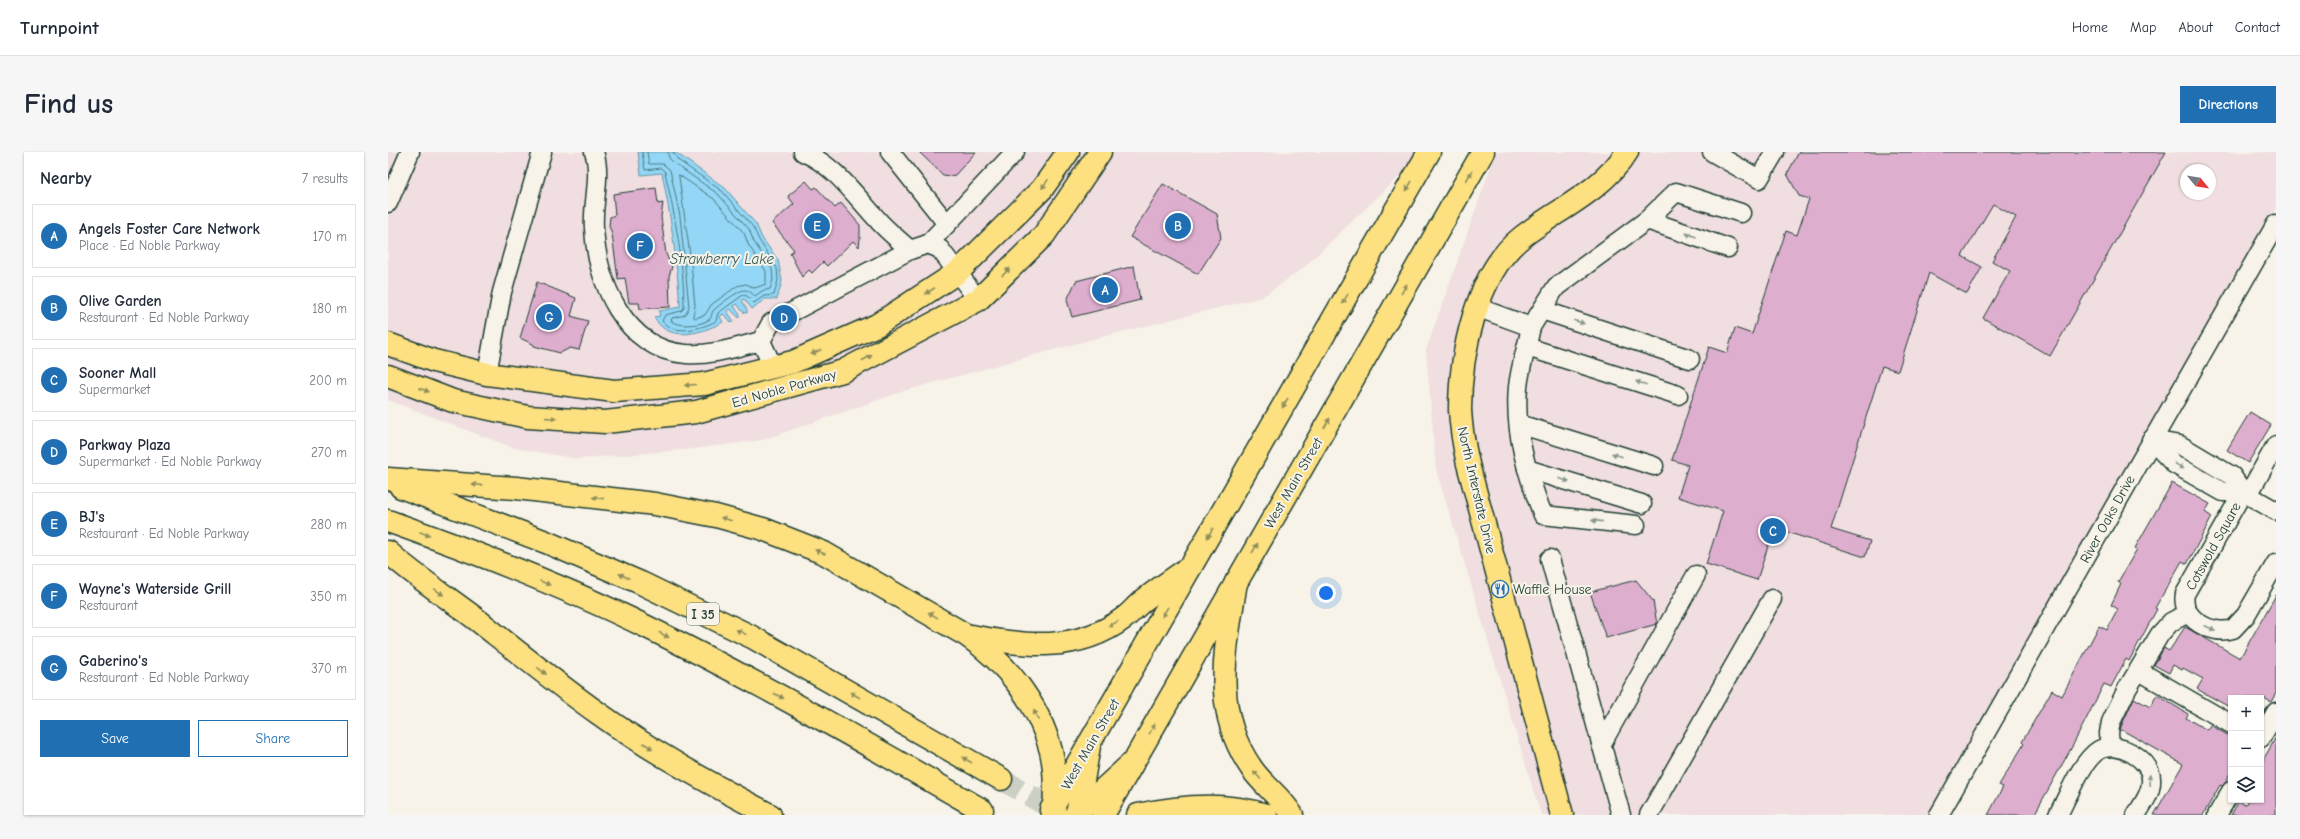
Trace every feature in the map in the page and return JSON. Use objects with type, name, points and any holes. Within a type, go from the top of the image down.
[{"type":"main road","name":"Ed Noble Parkway","points":[[388,344],[434,362],[487,374],[614,391],[704,384],[793,362],[877,325],[958,272],[1042,189],[1068,152]]},
{"type":"main road","name":"Ed Noble Parkway","points":[[388,376],[453,401],[528,417],[605,422],[696,412],[844,371],[978,300],[1044,235],[1100,152]]},
{"type":"main road","name":"West Main Street","points":[[1053,812],[1088,746],[1429,152]]},
{"type":"main road","name":"West Main Street","points":[[1103,815],[1483,152]]},
{"type":"main road","name":"North Interstate Drive","points":[[1562,815],[1473,488],[1462,437],[1460,411],[1463,359],[1476,307],[1497,267],[1520,238],[1598,186],[1613,172],[1627,152]]},
{"type":"main road","points":[[388,479],[516,488],[656,504],[723,518],[763,529],[824,553],[966,635],[985,648],[1001,664],[1028,698],[1050,751],[1055,780],[1053,812]]},
{"type":"main road","name":"I 35","points":[[388,483],[546,542],[641,583],[752,637],[1001,779]]},
{"type":"main road","name":"I 35","points":[[388,521],[544,582],[645,626],[830,723],[982,810]]},
{"type":"main road","points":[[388,552],[407,569],[598,713],[657,752],[770,815]]},
{"type":"main road","points":[[966,635],[1033,646],[1077,640],[1098,633],[1123,619],[1144,600],[1191,566]]},
{"type":"main road","points":[[1236,582],[1224,670],[1223,692],[1227,711],[1236,741],[1252,770],[1284,802],[1292,815]]},
{"type":"main road","points":[[1076,815],[1088,746]]},
{"type":"main road","points":[[1076,815],[1132,763]]},
{"type":"main road","points":[[1138,815],[1183,808],[1266,815]]},
{"type":"street","points":[[388,203],[410,152]]},
{"type":"street","points":[[487,374],[502,292],[542,152]]},
{"type":"street","points":[[594,152],[596,179],[594,229],[597,254],[613,303],[637,334],[655,345],[686,354],[703,354],[761,340],[772,323],[910,250],[928,244],[1015,152]]},
{"type":"street","points":[[803,152],[816,158],[831,168],[878,220],[910,250]]},
{"type":"street","points":[[890,152],[947,224]]},
{"type":"street","points":[[1712,152],[1759,179],[1775,152]]},
{"type":"street","points":[[1636,525],[1543,515],[1527,469],[1520,439],[1519,424],[1518,387],[1531,328],[1556,287],[1647,220],[1676,192],[1741,213]]},
{"type":"street","points":[[1647,220],[1728,248]]},
{"type":"street","name":"River Oaks Drive","points":[[1939,815],[2095,542],[2151,440],[2276,224]]},
{"type":"street","points":[[928,244],[940,249],[978,300]]},
{"type":"street","points":[[1476,307],[1531,328]]},
{"type":"street","points":[[1542,310],[1690,359]]},
{"type":"street","points":[[761,340],[773,367]]},
{"type":"street","points":[[1527,347],[1678,395]]},
{"type":"street","points":[[1519,424],[1654,466]]},
{"type":"street","points":[[2151,440],[2174,464],[2223,492],[2246,493],[2276,511]]},
{"type":"street","name":"Cotswold Square","points":[[2188,613],[2184,603],[2185,594],[2276,445]]},
{"type":"street","points":[[1527,469],[1642,504]]},
{"type":"street","points":[[1550,559],[1621,815]]},
{"type":"street","points":[[2110,747],[2109,733],[2111,722],[2160,634],[2171,622],[2188,613],[2198,622],[2217,631],[2233,629],[2246,615],[2276,563]]},
{"type":"street","points":[[1601,745],[1696,574]]},
{"type":"street","points":[[1649,815],[1772,599]]},
{"type":"street","points":[[2139,671],[2228,722]]},
{"type":"street","points":[[2264,733],[2276,712]]},
{"type":"street","points":[[2058,815],[2087,762],[2099,750],[2110,747],[2121,749],[2136,756],[2145,764],[2149,771],[2151,777],[2150,788],[2136,815]]},
{"type":"street","points":[[2217,815],[2228,796]]},
{"type":"shaded area","points":[[388,152],[1416,152],[1405,171],[1302,269],[1262,297],[1097,338],[907,390],[762,440],[692,449],[579,459],[514,448],[388,400]]},
{"type":"shaded area","points":[[1496,152],[2276,152],[2276,210],[1928,815],[1541,815],[1436,469],[1426,350]]},
{"type":"water","name":"Strawberry Lake","points":[[638,152],[675,152],[725,188],[756,224],[762,238],[778,260],[782,281],[777,299],[765,299],[752,309],[744,299],[742,301],[747,309],[747,313],[743,312],[737,304],[734,306],[740,315],[739,318],[730,309],[727,311],[733,320],[732,323],[723,314],[720,317],[723,322],[706,330],[686,334],[668,331],[660,325],[654,317],[660,316],[659,311],[680,307],[673,240],[662,173],[641,175]]},
{"type":"building","points":[[919,152],[976,152],[955,175],[950,176],[943,175]]},
{"type":"building","points":[[1799,152],[2166,152],[2050,356],[1983,318],[2010,271],[1992,261],[2016,217],[1993,204],[1962,256],[1982,267],[1967,294],[1929,273],[1898,371],[1882,366],[1831,529],[1870,541],[1865,557],[1774,528],[1757,580],[1706,564],[1723,511],[1678,497],[1688,465],[1672,460],[1709,347],[1727,353],[1735,328],[1752,334],[1786,231],[1797,235],[1809,199],[1799,196],[1787,174]]},
{"type":"building","points":[[806,181],[813,189],[816,187],[835,208],[841,203],[860,225],[860,239],[859,247],[853,241],[827,266],[823,262],[812,273],[809,270],[802,277],[790,253],[794,250],[772,223],[794,204],[788,196]]},
{"type":"building","points":[[1163,184],[1217,214],[1221,238],[1198,274],[1130,237]]},
{"type":"building","points":[[656,188],[658,204],[663,203],[661,217],[666,254],[672,267],[669,276],[670,307],[640,309],[639,303],[629,303],[625,278],[618,279],[612,234],[609,226],[610,217],[615,215],[613,194]]},
{"type":"building","points":[[1134,266],[1140,300],[1072,317],[1067,300],[1076,281]]},
{"type":"building","points":[[537,282],[576,298],[571,316],[588,321],[579,350],[570,348],[560,353],[534,346],[533,344],[520,338]]},
{"type":"building","points":[[2250,412],[2271,425],[2248,463],[2227,450]]},
{"type":"building","points":[[2172,483],[2210,504],[2205,512],[2212,517],[2187,564],[2182,561],[2155,608],[2157,609],[2129,661],[2126,659],[2111,687],[2104,684],[2073,745],[2034,815],[1988,815],[2003,787],[1999,785],[2024,744],[2022,742],[2052,690],[2062,696],[2099,626],[2107,630],[2118,609],[2111,605],[2121,584],[2118,582],[2137,549],[2135,548]]},
{"type":"building","points":[[1636,580],[1653,601],[1657,624],[1606,638],[1590,592]]},
{"type":"building","points":[[2276,595],[2276,693],[2271,702],[2264,698],[2264,695],[2228,695],[2228,706],[2197,689],[2203,679],[2183,668],[2182,670],[2173,665],[2169,673],[2154,665],[2164,648],[2169,651],[2185,627],[2240,658]]},
{"type":"building","points":[[2157,695],[2188,714],[2186,718],[2207,730],[2210,725],[2228,735],[2228,777],[2222,786],[2220,785],[2203,815],[2154,815],[2183,764],[2120,729],[2134,698],[2150,707]]},
{"type":"building","points":[[2276,737],[2276,815],[2231,815],[2238,803],[2245,805],[2246,803],[2264,803],[2264,759]]},
{"type":"tunnel","points":[[1001,779],[1063,815]]},
{"type":"place","name":"BJ's","points":[[817,226]]},
{"type":"place","name":"Olive Garden","points":[[1178,226]]},
{"type":"place","name":"Wayne's Waterside Grill","points":[[640,246]]},
{"type":"place","name":"Angels Foster Care Network","points":[[1105,290]]},
{"type":"place","name":"Gaberino's","points":[[549,317]]},
{"type":"place","name":"Parkway Plaza","points":[[784,318]]},
{"type":"place","name":"Sooner Mall","points":[[1773,531]]},
{"type":"place","name":"Waffle House","points":[[1500,589]]}]
